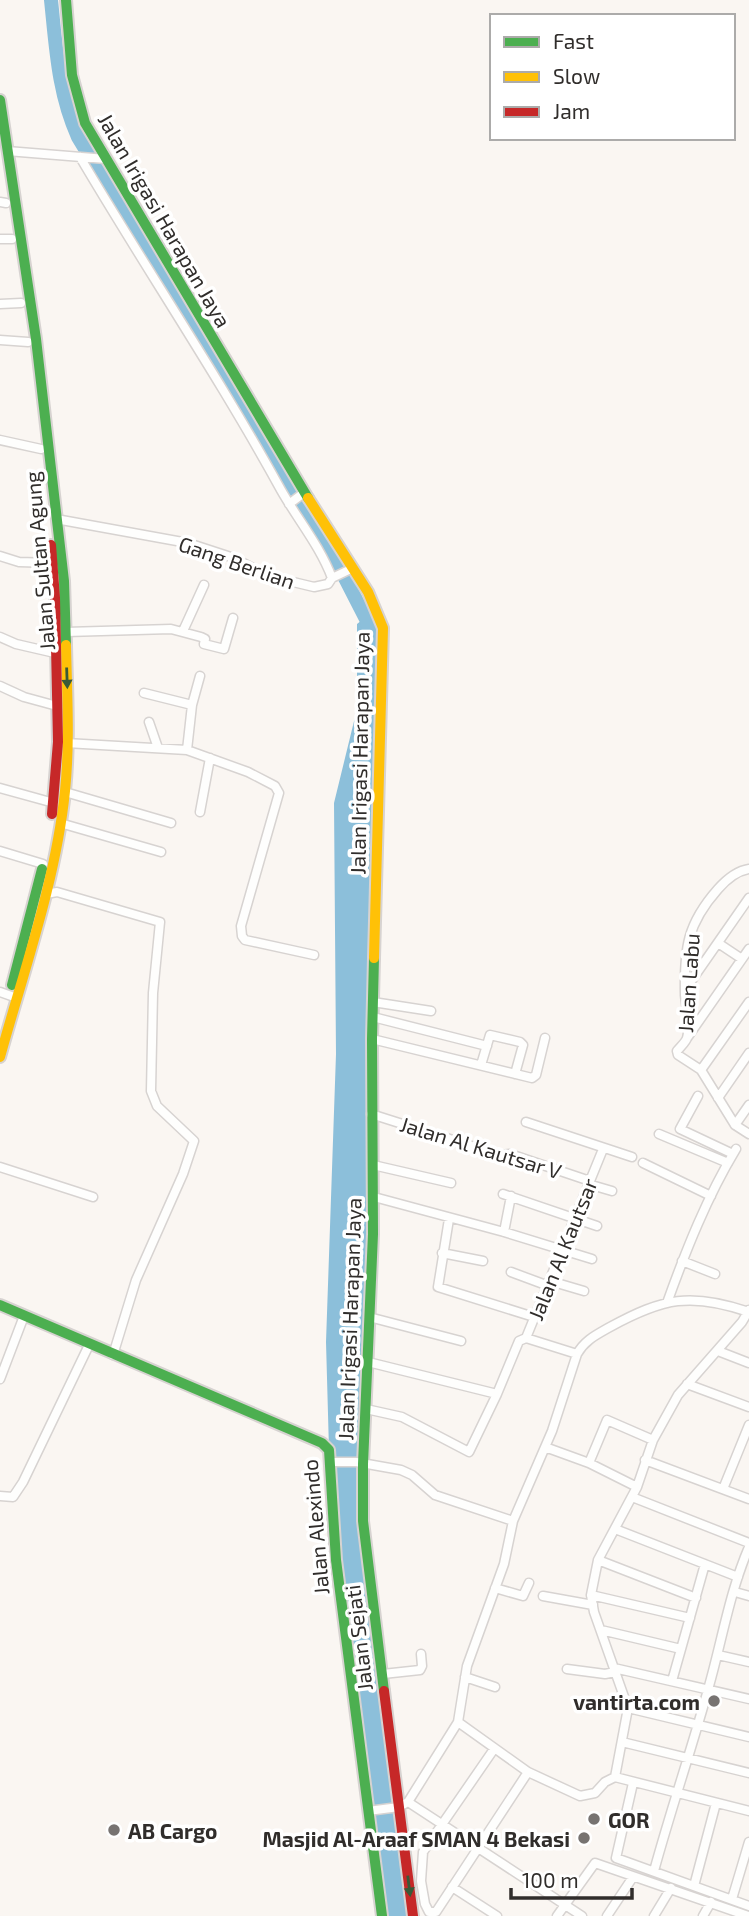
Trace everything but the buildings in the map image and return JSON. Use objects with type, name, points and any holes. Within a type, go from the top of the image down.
[{"type":"main road","name":"Jalan Irigasi Harapan Jaya","points":[[66,0],[76,94],[85,123],[161,274],[253,421],[304,493],[376,609],[383,628],[372,1039],[374,1197],[366,1409],[360,1463]]},
{"type":"main road","name":"Jalan Sultan Agung","points":[[0,100],[12,244],[28,342],[41,449],[55,598],[57,706],[63,743],[43,864],[0,1026]]},
{"type":"main road","name":"Jalan Sultan Agung","points":[[0,1057],[9,996],[46,894],[65,792],[63,743],[66,632],[64,581],[36,339],[3,202],[4,152]]},
{"type":"main road","name":"Jalan Alexindo","points":[[0,1305],[322,1443],[337,1462],[335,1547],[372,1811],[382,1916]]},
{"type":"main road","name":"Jalan Sejati","points":[[360,1463],[363,1525],[413,1916]]},
{"type":"street","points":[[4,152],[103,159]]},
{"type":"street","points":[[84,158],[253,421],[291,502],[335,577]]},
{"type":"street","points":[[0,304],[21,303]]},
{"type":"street","points":[[0,340],[28,342]]},
{"type":"street","points":[[0,440],[41,449]]},
{"type":"street","points":[[291,502],[304,493]]},
{"type":"street","name":"Gang Berlian","points":[[56,519],[188,543],[233,558],[262,573],[309,586],[328,584],[350,569]]},
{"type":"street","points":[[0,556],[19,562],[52,563]]},
{"type":"street","points":[[183,631],[204,585]]},
{"type":"street","points":[[66,632],[171,629],[205,639],[204,643],[222,649],[225,648],[233,618]]},
{"type":"street","points":[[0,637],[16,644],[55,653]]},
{"type":"street","points":[[187,750],[192,705],[200,676]]},
{"type":"street","points":[[0,686],[24,697],[57,706]]},
{"type":"street","points":[[144,693],[192,705]]},
{"type":"street","points":[[149,722],[158,748]]},
{"type":"street","points":[[63,743],[187,750],[248,772],[275,786],[279,793],[241,926],[242,936],[244,940],[314,955]]},
{"type":"street","points":[[200,812],[210,758]]},
{"type":"street","points":[[0,788],[54,803]]},
{"type":"street","points":[[65,792],[171,823]]},
{"type":"street","points":[[60,823],[161,852]]},
{"type":"street","points":[[0,850],[43,864]]},
{"type":"street","name":"Jalan Labu","points":[[749,869],[735,873],[725,882],[694,920],[688,942],[685,989],[687,1038],[678,1053],[701,1070],[735,1125],[749,1134]]},
{"type":"street","points":[[46,894],[57,892],[156,920],[160,924],[153,993],[151,1091],[157,1106],[194,1142],[183,1174],[136,1280],[113,1355]]},
{"type":"street","points":[[685,989],[749,898]]},
{"type":"street","points":[[687,1038],[746,956],[718,943]]},
{"type":"street","points":[[373,1002],[431,1012]]},
{"type":"street","points":[[701,1070],[749,1002]]},
{"type":"street","points":[[373,1017],[487,1046]]},
{"type":"street","points":[[481,1065],[491,1035],[521,1043],[515,1074]]},
{"type":"street","points":[[372,1039],[534,1077],[545,1038]]},
{"type":"street","points":[[718,1098],[749,1053]]},
{"type":"street","points":[[667,1303],[682,1261],[711,1196],[735,1152],[680,1129],[698,1096]]},
{"type":"street","points":[[735,1125],[749,1105]]},
{"type":"street","name":"Jalan Al Kautsar V","points":[[372,1114],[500,1155],[510,1154],[612,1191]]},
{"type":"street","points":[[526,1122],[632,1157]]},
{"type":"street","points":[[659,1134],[728,1163]]},
{"type":"street","name":"Jalan Al Kautsar","points":[[577,1354],[526,1338],[603,1149]]},
{"type":"street","points":[[643,1163],[711,1196]]},
{"type":"street","points":[[373,1166],[451,1183]]},
{"type":"street","points":[[0,1167],[93,1197]]},
{"type":"street","points":[[504,1232],[507,1195],[597,1226]]},
{"type":"street","points":[[374,1197],[592,1259]]},
{"type":"street","points":[[449,1219],[438,1287],[534,1317]]},
{"type":"street","points":[[442,1253],[483,1261]]},
{"type":"street","points":[[682,1261],[715,1274]]},
{"type":"street","points":[[511,1272],[584,1292]]},
{"type":"street","points":[[399,1806],[458,1721],[470,1656],[505,1559],[513,1521],[545,1447],[583,1343],[638,1311],[667,1303],[702,1299],[717,1301],[749,1311],[743,1322],[687,1384],[653,1440],[637,1488],[598,1560],[591,1595],[593,1605],[628,1707],[615,1777]]},
{"type":"street","points":[[0,1380],[24,1316]]},
{"type":"street","points":[[369,1317],[461,1341]]},
{"type":"street","points":[[366,1409],[402,1417],[469,1452],[519,1341],[526,1338]]},
{"type":"street","points":[[0,1496],[13,1497],[23,1482],[89,1345]]},
{"type":"street","points":[[718,1351],[749,1363]]},
{"type":"street","points":[[368,1362],[497,1394]]},
{"type":"street","points":[[687,1384],[749,1407]]},
{"type":"street","points":[[589,1463],[607,1420],[653,1440]]},
{"type":"street","points":[[723,1489],[749,1425]]},
{"type":"street","points":[[545,1447],[589,1463],[637,1488]]},
{"type":"street","points":[[645,1460],[749,1500]]},
{"type":"street","points":[[337,1462],[360,1463],[407,1472],[435,1494],[513,1521]]},
{"type":"street","points":[[607,1916],[643,1874],[675,1793],[748,1549],[632,1497]]},
{"type":"street","points":[[615,1529],[738,1577]]},
{"type":"street","points":[[598,1560],[696,1598]]},
{"type":"street","points":[[672,1681],[705,1564]]},
{"type":"street","points":[[495,1588],[523,1596],[529,1583]]},
{"type":"street","points":[[734,1592],[749,1597]]},
{"type":"street","points":[[591,1595],[690,1618]]},
{"type":"street","points":[[543,1596],[593,1605]]},
{"type":"street","points":[[601,1630],[681,1649]]},
{"type":"street","points":[[383,1674],[420,1670],[421,1654]]},
{"type":"street","points":[[718,1655],[749,1662]]},
{"type":"street","points":[[567,1670],[605,1674],[615,1670],[749,1699]]},
{"type":"street","points":[[465,1677],[495,1687]]},
{"type":"street","points":[[628,1707],[749,1737]]},
{"type":"street","points":[[458,1721],[527,1772],[580,1796],[595,1793],[605,1782],[615,1777],[749,1811]]},
{"type":"street","points":[[622,1742],[749,1773]]},
{"type":"street","points":[[495,1749],[426,1844],[421,1860],[421,1881],[430,1913],[436,1912],[527,1772]]},
{"type":"street","points":[[633,1783],[615,1856],[618,1860],[671,1888],[748,1916]]},
{"type":"street","points":[[694,1886],[716,1803]]},
{"type":"street","points":[[372,1811],[399,1806],[442,1824],[582,1916]]},
{"type":"street","points":[[732,1899],[749,1842]]},
{"type":"street","points":[[557,1916],[595,1863],[694,1886],[749,1906]]},
{"type":"street","points":[[452,1887],[496,1916]]},
{"type":"street","points":[[654,1916],[671,1888]]},
{"type":"street","points":[[703,1916],[711,1902]]},
{"type":"water","points":[[376,609],[382,623],[363,1522],[413,1916],[381,1916],[329,1450],[326,1342],[336,1054],[334,803],[357,709],[357,624]]},
{"type":"waterway","points":[[51,0],[62,87],[78,137],[345,578],[366,619],[370,634]]},
{"type":"traffic: fast","points":[[66,0],[72,75],[85,123],[308,498]]},
{"type":"traffic: fast","points":[[0,100],[36,339],[64,581],[66,645]]},
{"type":"traffic: fast","points":[[12,985],[42,869]]},
{"type":"traffic: fast","points":[[374,958],[373,1234],[363,1521],[384,1691]]},
{"type":"traffic: fast","points":[[0,1305],[322,1443],[329,1450],[336,1560],[382,1916]]},
{"type":"traffic: slow","points":[[308,498],[368,592],[383,628],[374,958]]},
{"type":"traffic: slow","points":[[0,1057],[38,925],[61,824],[67,754],[66,645]]},
{"type":"traffic: jam","points":[[51,545],[55,598],[58,742],[52,814]]},
{"type":"traffic: jam","points":[[384,1691],[413,1916]]},
{"type":"place","name":"vantirta.com","points":[[714,1701]]},
{"type":"place","name":"GOR","points":[[594,1819]]},
{"type":"place","name":"AB Cargo","points":[[114,1830]]},
{"type":"place","name":"Masjid Al-Araaf SMAN 4 Bekasi","points":[[584,1838]]}]
